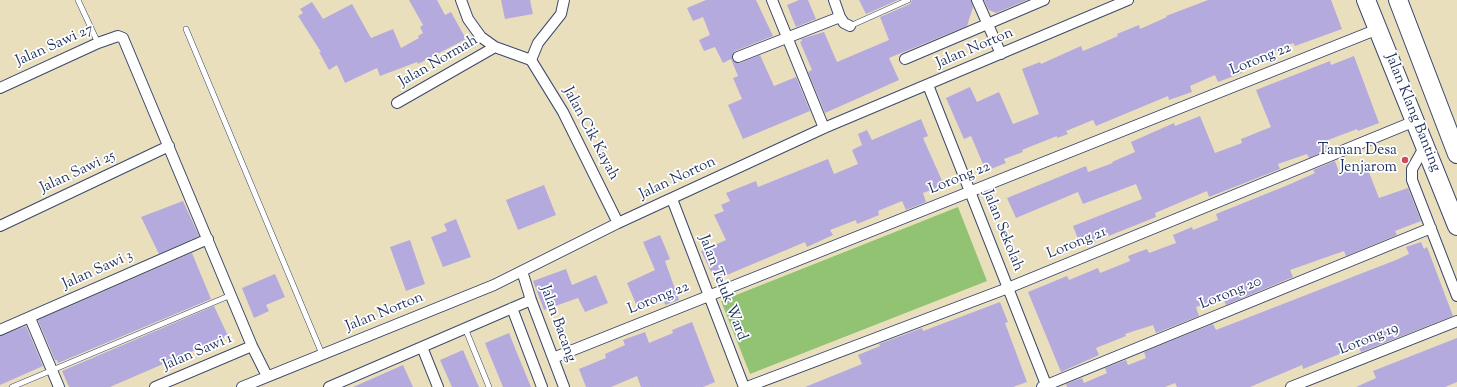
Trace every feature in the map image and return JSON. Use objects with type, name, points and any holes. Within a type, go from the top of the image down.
[{"type":"highway","name":"Jalan Klang Banting","points":[[1366,0],[1457,226]]},
{"type":"highway","name":"Jalan Klang Banting","points":[[1397,3],[1457,154]]},
{"type":"street","points":[[462,0],[468,19],[481,37],[495,47],[531,60],[538,43],[561,14],[564,0]]},
{"type":"street","points":[[772,0],[824,128]]},
{"type":"street","points":[[834,0],[840,17],[844,23],[850,26]]},
{"type":"street","points":[[977,0],[1001,54]]},
{"type":"street","points":[[905,59],[1044,0]]},
{"type":"street","name":"Jalan Norton","points":[[242,387],[494,286],[618,224],[824,128],[1128,0]]},
{"type":"street","points":[[738,57],[840,17]]},
{"type":"street","name":"Lorong 22","points":[[553,358],[1378,29]]},
{"type":"street","name":"Jalan Sawi 27","points":[[0,88],[98,43],[118,36],[123,38],[169,146]]},
{"type":"street","name":"Jalan Normah","points":[[397,103],[495,47]]},
{"type":"street","name":"Jalan Cik Kayah","points":[[531,60],[567,119],[618,224]]},
{"type":"street","name":"Jalan Sekolah","points":[[928,85],[1045,386]]},
{"type":"street","name":"Lorong 21","points":[[746,387],[1008,288],[1415,121]]},
{"type":"street","points":[[169,146],[252,346],[267,376]]},
{"type":"street","name":"Jalan Sawi 25","points":[[0,226],[169,146]]},
{"type":"street","points":[[1425,146],[1412,169],[1411,174],[1457,296]]},
{"type":"street","name":"Jalan Teluk Ward","points":[[672,199],[746,387]]},
{"type":"street","name":"Lorong 20","points":[[1045,386],[1432,228]]},
{"type":"street","name":"Jalan Sawi 3","points":[[0,330],[208,239]]},
{"type":"street","name":"Jalan Bacang","points":[[522,271],[531,300],[564,387]]},
{"type":"street","points":[[329,387],[531,300]]},
{"type":"street","points":[[512,308],[542,387]]},
{"type":"street","points":[[30,318],[59,387]]},
{"type":"street","name":"Lorong 19","points":[[1291,387],[1457,321]]},
{"type":"street","name":"Jalan Sawi 1","points":[[155,387],[252,346]]},
{"type":"street","points":[[422,347],[438,387]]},
{"type":"lane","points":[[78,0],[98,43]]},
{"type":"lane","points":[[850,26],[908,0]]},
{"type":"lane","points":[[186,29],[322,354]]},
{"type":"lane","points":[[12,387],[231,295]]},
{"type":"lane","points":[[465,328],[489,387]]},
{"type":"green space","points":[[958,207],[987,281],[750,374],[721,301]]},
{"type":"building","points":[[409,0],[437,0],[445,15],[451,12],[466,39],[418,64],[417,62],[380,76],[377,68],[345,83],[337,65],[329,70],[319,52],[321,52],[298,16],[303,13],[300,9],[312,2],[323,19],[352,4],[371,38],[393,29],[401,48],[419,38],[418,36],[423,33],[420,27],[423,25]]},
{"type":"building","points":[[501,0],[530,0],[533,14],[505,19]]},
{"type":"building","points":[[706,0],[756,0],[773,36],[735,51],[732,56],[732,60],[740,63],[760,55],[774,86],[796,77],[810,111],[743,139],[728,105],[742,99],[733,78],[738,76],[731,59],[723,63],[715,47],[704,51],[699,40],[710,35],[703,17],[693,21],[687,8]]},
{"type":"building","points":[[799,0],[808,0],[816,19],[796,27],[787,5]]},
{"type":"building","points":[[859,0],[898,0],[866,14]]},
{"type":"building","points":[[912,0],[971,0],[973,7],[967,26],[889,58],[899,80],[825,113],[808,72],[812,70],[800,42],[802,41],[801,39],[824,32],[837,62],[889,40],[880,17],[910,4]]},
{"type":"building","points":[[984,0],[1027,0],[996,13],[989,10]]},
{"type":"building","points":[[1208,0],[1331,0],[1342,29],[1295,46],[1293,43],[1240,67],[1242,73],[1218,82],[1215,75],[1190,86],[1192,92],[1169,100],[1168,96],[1096,126],[1093,120],[1066,131],[1068,134],[1057,138],[1057,136],[1022,150],[1023,152],[1004,159],[1006,163],[986,171],[971,136],[964,139],[946,98],[970,87],[977,102],[999,92],[1013,124],[1039,114],[1022,69],[1040,62],[1041,64],[1081,46],[1083,51],[1139,25],[1140,29],[1167,17],[1166,16]]},
{"type":"building","points":[[1354,56],[1379,123],[1358,131],[1357,129],[1328,140],[1331,148],[1309,158],[1307,154],[1278,164],[1280,169],[1209,197],[1207,191],[1155,213],[1156,217],[1081,247],[1073,226],[1142,199],[1136,184],[1083,204],[1078,192],[1016,218],[1007,198],[1086,166],[1088,172],[1113,163],[1112,162],[1135,152],[1131,142],[1174,123],[1175,126],[1200,116],[1215,153],[1242,143],[1241,139],[1271,127],[1256,90],[1330,61],[1331,65]]},
{"type":"building","points":[[921,119],[928,136],[923,138],[944,185],[923,193],[926,202],[906,210],[902,201],[878,211],[879,215],[857,224],[856,220],[830,230],[833,235],[807,247],[805,242],[715,280],[701,251],[726,240],[714,215],[724,211],[721,205],[730,201],[726,193],[756,181],[758,187],[828,159],[834,174],[858,164],[852,150],[862,145],[858,134],[867,130],[872,140]]},
{"type":"building","points":[[1335,161],[1339,172],[1365,162],[1379,198],[1408,188],[1421,221],[1395,231],[1397,235],[1346,256],[1344,251],[1290,270],[1293,277],[1226,305],[1223,297],[1196,307],[1199,316],[1156,333],[1153,325],[1125,334],[1126,336],[1096,348],[1099,355],[1061,372],[1028,292],[1067,276],[1069,280],[1098,268],[1100,273],[1130,261],[1128,256],[1147,249],[1149,253],[1176,243],[1173,235],[1192,227],[1193,230],[1218,220],[1216,214],[1315,173],[1313,170]]},
{"type":"building","points":[[544,185],[556,215],[518,230],[506,200]]},
{"type":"building","points":[[183,201],[199,236],[159,254],[141,217]]},
{"type":"building","points":[[456,219],[471,257],[443,267],[431,237],[447,231],[444,224]]},
{"type":"building","points":[[660,235],[670,259],[665,261],[679,300],[665,305],[664,301],[639,311],[627,283],[655,270],[643,242]]},
{"type":"building","points":[[410,240],[425,284],[406,291],[390,247]]},
{"type":"building","points":[[1421,242],[1424,249],[1427,247],[1453,316],[1361,352],[1359,346],[1303,369],[1302,365],[1250,387],[1177,387],[1175,383],[1165,387],[1067,387],[1066,384],[1082,378],[1084,383],[1107,373],[1105,368],[1126,360],[1128,365],[1146,358],[1144,352],[1213,324],[1216,330],[1396,260],[1409,254],[1406,247]]},
{"type":"building","points":[[192,253],[211,299],[58,363],[57,360],[55,360],[38,320]]},
{"type":"building","points":[[566,269],[572,285],[596,275],[608,303],[585,312],[578,298],[544,310],[533,281]]},
{"type":"building","points":[[275,274],[285,297],[266,305],[269,311],[254,318],[242,288]]},
{"type":"building","points":[[1000,302],[1008,322],[1005,323],[1027,382],[1013,387],[805,387],[862,364],[858,355],[880,346],[879,344],[922,328],[923,331]]},
{"type":"building","points":[[214,306],[228,336],[110,387],[69,387],[62,371]]},
{"type":"building","points":[[692,322],[715,382],[703,387],[641,387],[637,376],[611,387],[586,387],[579,369],[606,358],[605,354],[625,345],[623,340],[645,332],[649,343],[673,333],[672,330]]},
{"type":"building","points":[[26,326],[43,366],[0,385],[0,336]]},
{"type":"building","points":[[509,333],[531,387],[503,387],[489,353],[485,343]]},
{"type":"building","points":[[1457,338],[1457,382],[1445,387],[1356,387],[1376,378],[1373,371]]},
{"type":"building","points":[[463,350],[479,387],[452,387],[440,360]]},
{"type":"building","points":[[403,365],[413,387],[353,387],[385,373]]},
{"type":"place","name":"Taman Desa Jenjarom","points":[[1405,160]]}]
